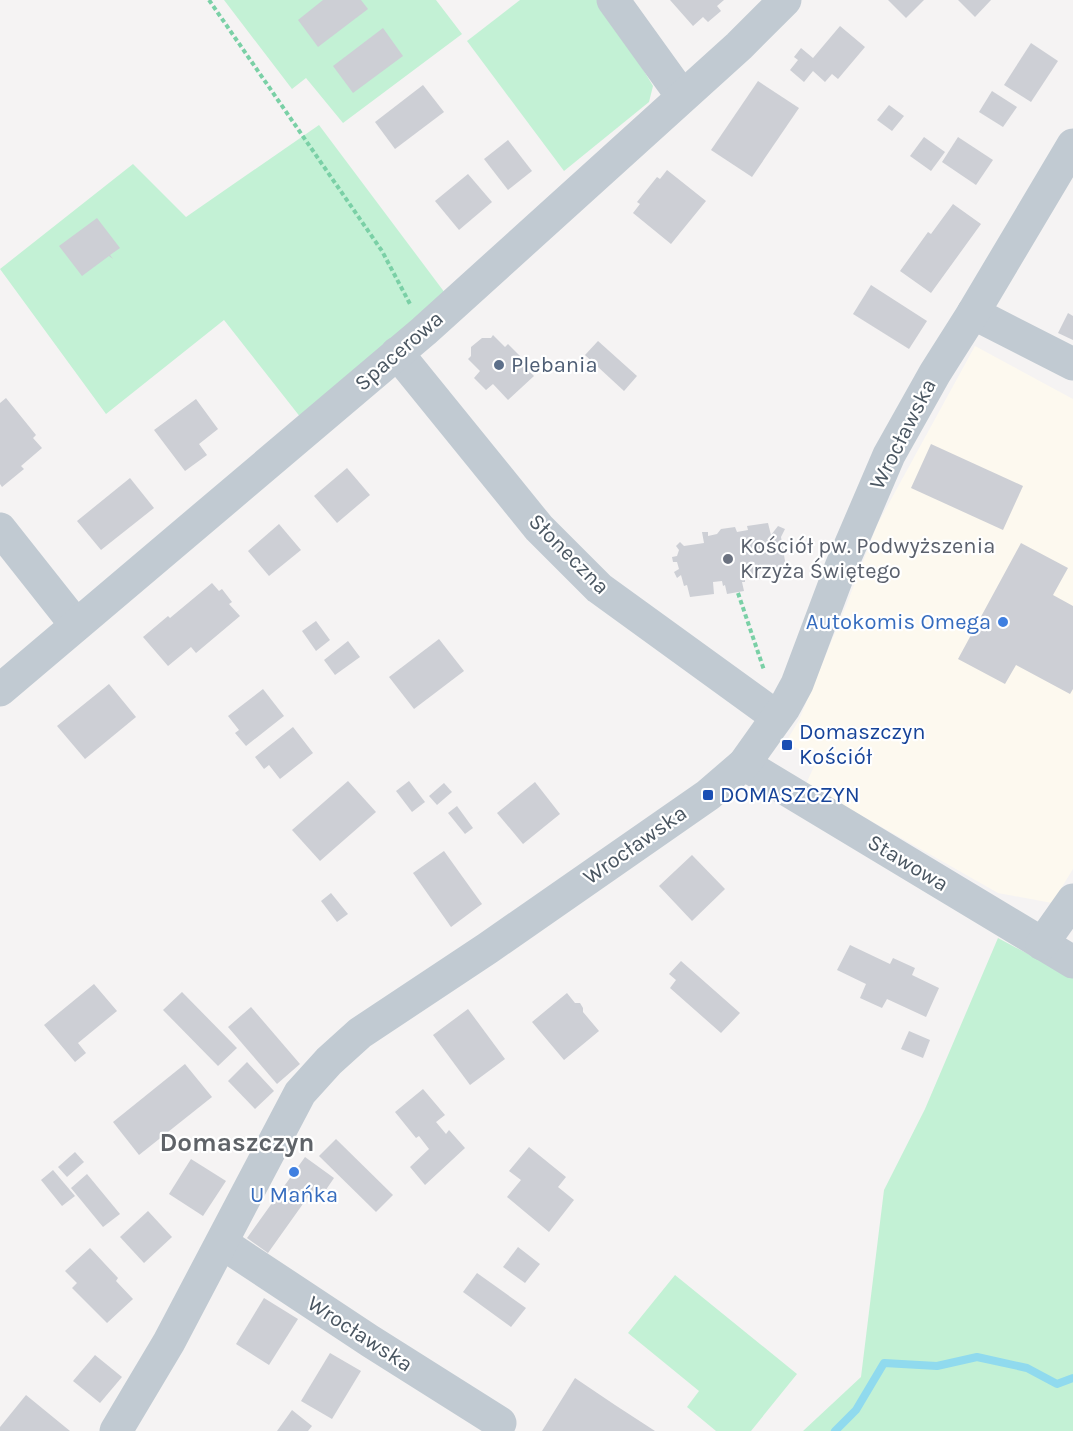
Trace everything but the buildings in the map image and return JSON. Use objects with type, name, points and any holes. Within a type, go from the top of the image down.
[{"type":"street","points":[[613,0],[682,96]]},
{"type":"street","name":"Spacerowa","points":[[0,690],[424,331],[739,46],[786,0]]},
{"type":"street","name":"Wrocławska","points":[[116,1431],[170,1342],[300,1093],[329,1061],[360,1033],[488,948],[698,802],[744,764],[781,712],[797,684],[841,567],[889,455],[935,373],[1073,146]]},
{"type":"street","points":[[973,313],[1073,364]]},
{"type":"street","name":"Słoneczna","points":[[397,353],[539,528],[599,588],[781,712]]},
{"type":"street","points":[[0,529],[76,625]]},
{"type":"street","name":"Stawowa","points":[[744,764],[1073,962]]},
{"type":"street","points":[[1042,944],[1073,900]]},
{"type":"street","name":"Wrocławska","points":[[222,1243],[500,1424]]},
{"type":"path","points":[[209,0],[382,251],[424,331]]},
{"type":"path","points":[[738,593],[766,677],[781,712]]},
{"type":"shaded area","points":[[975,346],[1073,399],[1073,869],[1052,903],[998,893],[806,784],[817,760],[786,742],[799,720],[877,525]]},
{"type":"green space","points":[[224,0],[436,0],[462,34],[343,123],[306,78],[292,89]]},
{"type":"green space","points":[[520,0],[597,0],[614,21],[653,86],[649,102],[564,171],[467,41]]},
{"type":"green space","points":[[319,125],[445,293],[301,418],[224,320],[106,414],[0,269],[133,164],[186,217]]},
{"type":"green space","points":[[998,938],[1073,978],[1073,1431],[803,1431],[861,1377],[884,1190],[925,1109]]},
{"type":"green space","points":[[675,1275],[797,1374],[751,1431],[716,1431],[687,1407],[699,1391],[628,1333]]},
{"type":"waterway","points":[[835,1431],[856,1410],[884,1363],[937,1366],[977,1357],[1027,1368],[1057,1384],[1073,1378]]},
{"type":"place","name":"Plebania","points":[[499,365]]},
{"type":"place","name":"Kościół pw. Podwyższenia Krzyża Świętego","points":[[728,559]]},
{"type":"place","name":"Autokomis Omega","points":[[1003,622]]},
{"type":"place","name":"Domaszczyn Kościół","points":[[787,745]]},
{"type":"place","name":"DOMASZCZYN","points":[[708,795]]},
{"type":"place","name":"U Mańka","points":[[294,1172]]},
{"type":"district","name":"Domaszczyn","points":[[237,1142]]}]
